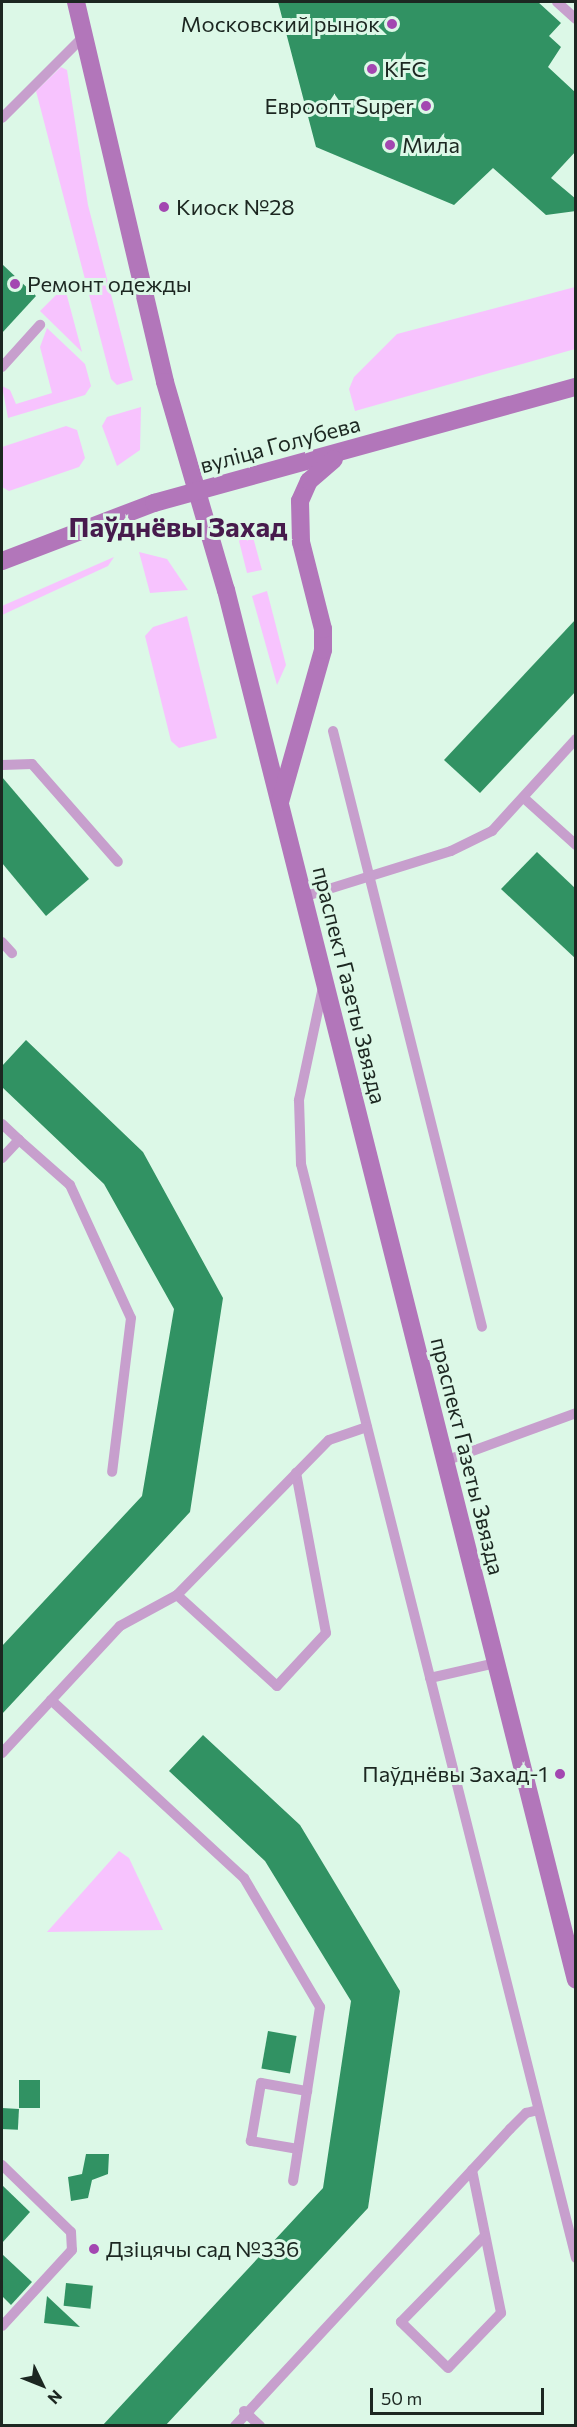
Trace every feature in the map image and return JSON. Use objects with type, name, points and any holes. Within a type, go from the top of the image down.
[{"type":"main road","name":"праспект Газеты Звязда","points":[[76,2],[196,491],[303,897],[576,1980]]},
{"type":"main road","name":"вуліца Голубева","points":[[2,561],[116,514],[576,387]]},
{"type":"main road","points":[[279,803],[323,650],[301,542],[300,501],[317,472],[349,451]]},
{"type":"lane","points":[[557,2],[576,19]]},
{"type":"lane","points":[[2,117],[84,36]]},
{"type":"lane","points":[[2,367],[40,325]]},
{"type":"lane","points":[[333,731],[482,1327]]},
{"type":"lane","points":[[303,897],[473,842],[525,799],[576,739]]},
{"type":"lane","points":[[2,765],[32,764],[118,862]]},
{"type":"lane","points":[[525,799],[576,845]]},
{"type":"lane","points":[[2,942],[12,953]]},
{"type":"lane","points":[[324,981],[301,1088],[299,1153],[576,2258]]},
{"type":"lane","points":[[2,1124],[70,1185],[131,1318],[112,1472]]},
{"type":"lane","points":[[2,1158],[20,1140]]},
{"type":"lane","points":[[445,1461],[576,1413]]},
{"type":"lane","points":[[2,1754],[120,1626],[177,1595],[336,1435],[367,1427]]},
{"type":"lane","points":[[177,1595],[277,1686],[326,1633],[296,1473]]},
{"type":"lane","points":[[430,1678],[496,1663]]},
{"type":"lane","points":[[51,1700],[244,1878],[320,2007],[293,2181]]},
{"type":"lane","points":[[298,2149],[251,2141],[261,2083],[307,2091]]},
{"type":"lane","points":[[235,2426],[244,2411],[526,2113],[538,2110]]},
{"type":"lane","points":[[2,2165],[71,2232],[72,2250],[2,2326]]},
{"type":"lane","points":[[472,2170],[501,2313],[447,2367],[401,2322],[485,2236]]},
{"type":"lane","points":[[244,2411],[260,2426]]},
{"type":"shaded area","points":[[61,67],[67,70],[88,205],[133,380],[117,385],[111,379],[36,91]]},
{"type":"shaded area","points":[[575,287],[575,349],[355,411],[349,389],[354,377],[397,334]]},
{"type":"shaded area","points":[[66,292],[82,352],[40,311],[58,293]]},
{"type":"shaded area","points":[[47,328],[85,364],[91,386],[85,395],[8,418],[2,386],[10,390],[16,404],[52,393],[40,347]]},
{"type":"shaded area","points":[[141,407],[140,450],[117,466],[102,426],[107,417]]},
{"type":"shaded area","points":[[66,426],[77,430],[85,458],[79,467],[9,491],[2,487],[2,447]]},
{"type":"shaded area","points":[[244,535],[253,537],[262,570],[247,573],[239,541]]},
{"type":"shaded area","points":[[139,552],[167,559],[188,590],[150,593]]},
{"type":"shaded area","points":[[114,557],[108,566],[2,615],[2,606]]},
{"type":"shaded area","points":[[267,591],[286,665],[277,685],[252,596]]},
{"type":"shaded area","points":[[187,616],[217,738],[179,748],[171,741],[145,636],[153,627]]},
{"type":"shaded area","points":[[119,1851],[129,1858],[163,1930],[47,1932]]},
{"type":"building","points":[[278,2],[538,2],[561,23],[549,36],[561,47],[548,67],[576,93],[576,151],[551,178],[576,199],[576,211],[546,215],[493,168],[454,205],[316,147]]},
{"type":"building","points":[[2,264],[36,296],[2,333]]},
{"type":"building","points":[[576,619],[576,691],[480,793],[444,760]]},
{"type":"building","points":[[2,777],[89,879],[46,916],[2,863]]},
{"type":"building","points":[[537,852],[576,889],[576,959],[501,889]]},
{"type":"building","points":[[26,1040],[143,1152],[223,1298],[190,1512],[2,1714],[2,1646],[142,1496],[174,1309],[104,1184],[2,1087],[2,1066]]},
{"type":"building","points":[[203,1735],[300,1825],[400,1991],[368,2208],[165,2426],[102,2426],[323,2188],[351,2001],[265,1861],[169,1771]]},
{"type":"building","points":[[268,2031],[297,2036],[290,2073],[261,2068]]},
{"type":"building","points":[[19,2080],[40,2080],[40,2108],[19,2108]]},
{"type":"building","points":[[2,2108],[19,2109],[18,2130],[2,2129]]},
{"type":"building","points":[[86,2154],[109,2154],[108,2174],[92,2180],[88,2198],[71,2201],[68,2177],[82,2174]]},
{"type":"building","points":[[2,2185],[30,2212],[2,2243]]},
{"type":"building","points":[[2,2254],[32,2282],[11,2305],[2,2296]]},
{"type":"building","points":[[66,2283],[93,2286],[90,2309],[64,2306]]},
{"type":"building","points":[[47,2296],[80,2327],[44,2323]]},
{"type":"place","name":"Московский рынок","points":[[392,24]]},
{"type":"place","name":"KFC","points":[[372,69]]},
{"type":"place","name":"Евроопт Super","points":[[426,106]]},
{"type":"place","name":"Мила","points":[[390,145]]},
{"type":"place","name":"Киоск №28","points":[[164,207]]},
{"type":"place","name":"Ремонт одежды","points":[[15,284]]},
{"type":"place","name":"Паўднёвы Захад-1","points":[[560,1774]]},
{"type":"place","name":"Дзіцячы сад №336","points":[[94,2249]]},
{"type":"district","name":"Паўднёвы Захад","points":[[178,526]]}]
